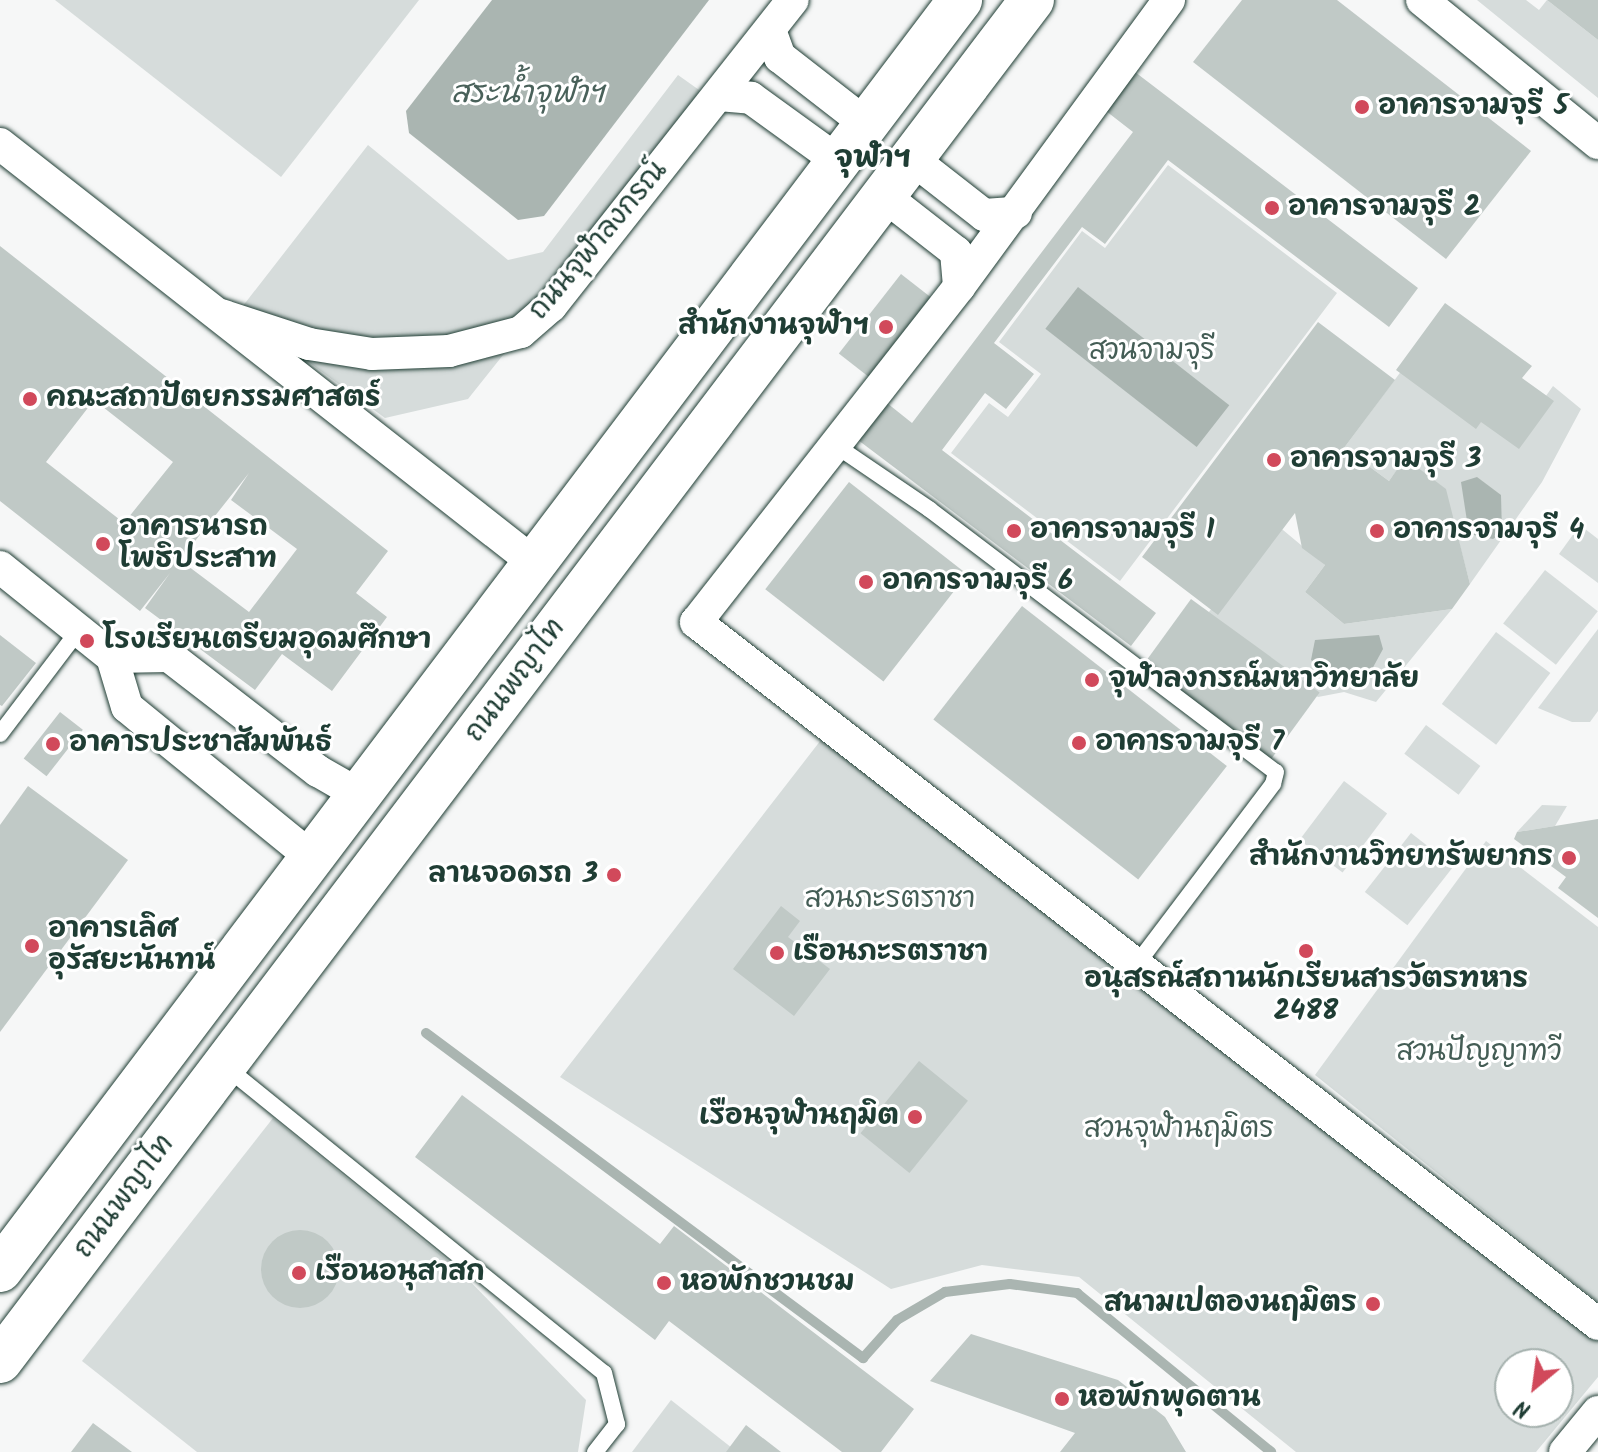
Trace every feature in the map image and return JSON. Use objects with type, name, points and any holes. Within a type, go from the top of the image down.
[{"type":"main road","name":"ถนนพญาไท","points":[[0,1270],[960,0]]},
{"type":"main road","name":"ถนนพญาไท","points":[[0,1361],[1032,0]]},
{"type":"main road","points":[[866,124],[911,158]]},
{"type":"main road","points":[[838,161],[883,195]]},
{"type":"street","name":"ถนนจุฬาลงกรณ์","points":[[221,315],[309,344],[372,354],[449,351],[521,332],[551,306],[793,0]]},
{"type":"street","points":[[1169,0],[1016,213],[696,622],[1598,1324]]},
{"type":"street","points":[[1422,0],[1598,143]]},
{"type":"street","points":[[770,30],[780,57],[866,124]]},
{"type":"street","points":[[719,95],[751,98],[838,161]]},
{"type":"street","points":[[0,144],[533,562]]},
{"type":"street","points":[[911,158],[984,215],[1016,213]]},
{"type":"street","points":[[883,195],[956,252],[959,287]]},
{"type":"street","points":[[0,567],[112,657],[127,707],[311,857]]},
{"type":"street","points":[[112,657],[169,656],[318,771],[358,794]]},
{"type":"street","points":[[1565,1452],[1598,1412]]},
{"type":"lane","points":[[835,445],[929,509],[1276,772],[1273,784],[1137,964]]},
{"type":"lane","points":[[0,734],[79,630]]},
{"type":"lane","points":[[225,1066],[604,1373],[617,1424],[595,1452]]},
{"type":"green space","points":[[55,0],[419,0],[281,177]]},
{"type":"green space","points":[[1477,0],[1526,0],[1539,10],[1547,0],[1598,40],[1598,98]]},
{"type":"green space","points":[[678,75],[709,97],[468,399],[385,418],[239,311],[368,145],[508,260],[543,252]]},
{"type":"green space","name":"สวนจามจุรี","points":[[1168,165],[1337,293],[1120,581],[951,453],[989,403],[1008,417],[1041,374],[999,342],[1082,231],[1105,248]]},
{"type":"green space","points":[[1408,362],[1519,434],[1553,386],[1581,409],[1542,482],[1470,584],[1445,489],[1405,459],[1389,481],[1344,448]]},
{"type":"green space","points":[[1277,525],[1325,565],[1305,592],[1344,624],[1452,609],[1376,702],[1344,692],[1318,697],[1205,617]]},
{"type":"green space","points":[[1580,525],[1598,539],[1598,583],[1559,554]]},
{"type":"green space","points":[[1545,570],[1598,611],[1556,665],[1503,624]]},
{"type":"green space","points":[[1598,629],[1598,711],[1590,722],[1572,722],[1538,708]]},
{"type":"green space","points":[[1496,632],[1550,673],[1496,745],[1442,704]]},
{"type":"green space","points":[[1426,725],[1480,766],[1459,795],[1404,754]]},
{"type":"green space","points":[[824,736],[1598,1341],[1598,1377],[1574,1406],[1574,1348],[1494,1348],[1494,1428],[1556,1428],[1536,1452],[1296,1452],[1079,1277],[982,1265],[891,1289],[560,1077]]},
{"type":"green space","points":[[1344,781],[1387,813],[1343,873],[1299,840]]},
{"type":"green space","points":[[1542,805],[1567,806],[1555,826],[1517,832]]},
{"type":"green space","points":[[1411,833],[1454,866],[1407,925],[1365,892]]},
{"type":"green space","name":"สวนปัญญาทวี","points":[[1486,841],[1598,927],[1598,1302],[1315,1075]]},
{"type":"green space","points":[[273,1118],[456,1267],[586,1400],[578,1452],[197,1452],[82,1361]]},
{"type":"green space","points":[[671,1400],[732,1448],[729,1452],[632,1452]]},
{"type":"water","name":"สระน้ำจุฬาฯ","points":[[492,0],[709,0],[544,216],[518,220],[409,133],[406,111]]},
{"type":"water","points":[[1078,287],[1229,405],[1197,447],[1045,329]]},
{"type":"water","points":[[1477,477],[1501,495],[1502,533],[1493,539],[1469,534],[1461,482]]},
{"type":"water","points":[[1379,635],[1383,649],[1365,682],[1333,677],[1311,660],[1315,640]]},
{"type":"building","name":"อาคารจามจุรี 5","points":[[1242,0],[1337,0],[1531,151],[1446,259],[1193,62]]},
{"type":"building","points":[[1547,0],[1598,0],[1598,40]]},
{"type":"building","points":[[1135,72],[1418,288],[1389,327],[1168,160],[1105,244],[1082,227],[994,343],[1034,374],[1006,409],[985,393],[942,450],[1156,613],[1131,646],[858,440],[887,403],[912,423],[1133,132],[1106,111]]},
{"type":"building","points":[[0,246],[388,551],[356,593],[387,617],[332,691],[282,654],[255,690],[145,608],[170,573],[140,611],[0,501]],"holes":[[[94,400],[173,462],[124,523],[46,462]],[[249,473],[231,500],[297,549],[249,612],[180,560]]]},
{"type":"building","points":[[901,274],[932,298],[870,378],[839,354]]},
{"type":"building","points":[[1445,303],[1532,366],[1522,378],[1554,401],[1519,449],[1481,422],[1476,429],[1396,370]]},
{"type":"building","points":[[1318,322],[1395,380],[1344,448],[1389,481],[1405,458],[1446,489],[1470,584],[1452,609],[1344,624],[1305,592],[1325,565],[1302,548],[1295,513],[1218,615],[1142,557]]},
{"type":"building","name":"อาคารจามจุรี 6","points":[[849,482],[967,574],[883,682],[765,589]]},
{"type":"building","points":[[1191,599],[1320,692],[1271,760],[1142,666]]},
{"type":"building","name":"อาคารจามจุรี 7","points":[[1022,606],[1227,766],[1138,880],[933,719]]},
{"type":"building","points":[[0,635],[36,663],[2,706],[0,705]]},
{"type":"building","name":"อาคารประชาสัมพันธ์","points":[[60,712],[83,730],[47,776],[24,758]]},
{"type":"building","name":"อาคารเลิศ อุรัสยะนันทน์","points":[[28,786],[128,860],[0,1032],[0,825]]},
{"type":"building","name":"สำนักงานวิทยทรัพยากร","points":[[1598,819],[1598,918],[1558,888],[1566,877],[1514,839],[1517,832]]},
{"type":"building","name":"เรือนภะรตราชา","points":[[781,906],[800,921],[788,937],[830,969],[794,1016],[733,969]]},
{"type":"building","name":"เรือนจุฬานฤมิต","points":[[919,1061],[968,1101],[909,1173],[860,1133]]},
{"type":"building","name":"หอพักชวนชม","points":[[462,1095],[660,1244],[674,1226],[914,1409],[881,1452],[842,1452],[669,1321],[655,1340],[415,1157]]},
{"type":"building","name":"เรือนอนุสาสก","points":[[292,1230],[308,1230],[322,1236],[333,1247],[339,1269],[333,1291],[322,1302],[308,1308],[292,1308],[278,1302],[267,1291],[261,1277],[261,1261],[267,1247],[278,1236]]},
{"type":"building","name":"หอพักพุดตาน","points":[[971,1334],[1118,1380],[1165,1417],[1186,1452],[1060,1452],[1075,1433],[930,1381]]},
{"type":"building","points":[[93,1423],[132,1452],[71,1452]]},
{"type":"building","points":[[746,1425],[781,1452],[726,1452]]},
{"type":"waterway","points":[[426,1033],[863,1358],[897,1320],[945,1292],[1010,1284],[1077,1293],[1271,1452]]},
{"type":"place","name":"อาคารจามจุรี 5","points":[[1362,107]]},
{"type":"place","name":"อาคารจามจุรี 2","points":[[1272,208]]},
{"type":"place","name":"สำนักงานจุฬาฯ","points":[[886,327]]},
{"type":"place","name":"คณะสถาปัตยกรรมศาสตร์","points":[[30,399]]},
{"type":"place","name":"อาคารจามจุรี 3","points":[[1274,460]]},
{"type":"place","name":"อาคารจามจุรี 1","points":[[1014,531]]},
{"type":"place","name":"อาคารจามจุรี 4","points":[[1377,531]]},
{"type":"place","name":"อาคารนารถ โพธิประสาท","points":[[103,544]]},
{"type":"place","name":"อาคารจามจุรี 6","points":[[866,582]]},
{"type":"place","name":"โรงเรียนเตรียมอุดมศึกษา","points":[[87,641]]},
{"type":"place","name":"จุฬาลงกรณ์มหาวิทยาลัย","points":[[1092,680]]},
{"type":"place","name":"อาคารจามจุรี 7","points":[[1079,743]]},
{"type":"place","name":"อาคารประชาสัมพันธ์","points":[[53,744]]},
{"type":"place","name":"สำนักงานวิทยทรัพยากร","points":[[1569,858]]},
{"type":"place","name":"ลานจอดรถ 3","points":[[614,875]]},
{"type":"place","name":"อาคารเลิศ อุรัสยะนันทน์","points":[[32,946]]},
{"type":"place","name":"อนุสรณ์สถานนักเรียนสารวัตรทหาร 2488","points":[[1306,951]]},
{"type":"place","name":"เรือนภะรตราชา","points":[[777,953]]},
{"type":"place","name":"เรือนจุฬานฤมิต","points":[[915,1117]]},
{"type":"place","name":"เรือนอนุสาสก","points":[[299,1273]]},
{"type":"place","name":"หอพักชวนชม","points":[[664,1283]]},
{"type":"place","name":"สนามเปตองนฤมิตร","points":[[1373,1304]]},
{"type":"place","name":"หอพักพุดตาน","points":[[1062,1399]]},
{"type":"district","name":"จุฬาฯ","points":[[873,159]]},
{"type":"park label","name":"สวนภะรตราชา","points":[[890,900]]},
{"type":"park label","name":"สวนจุฬานฤมิตร","points":[[1179,1130]]}]
